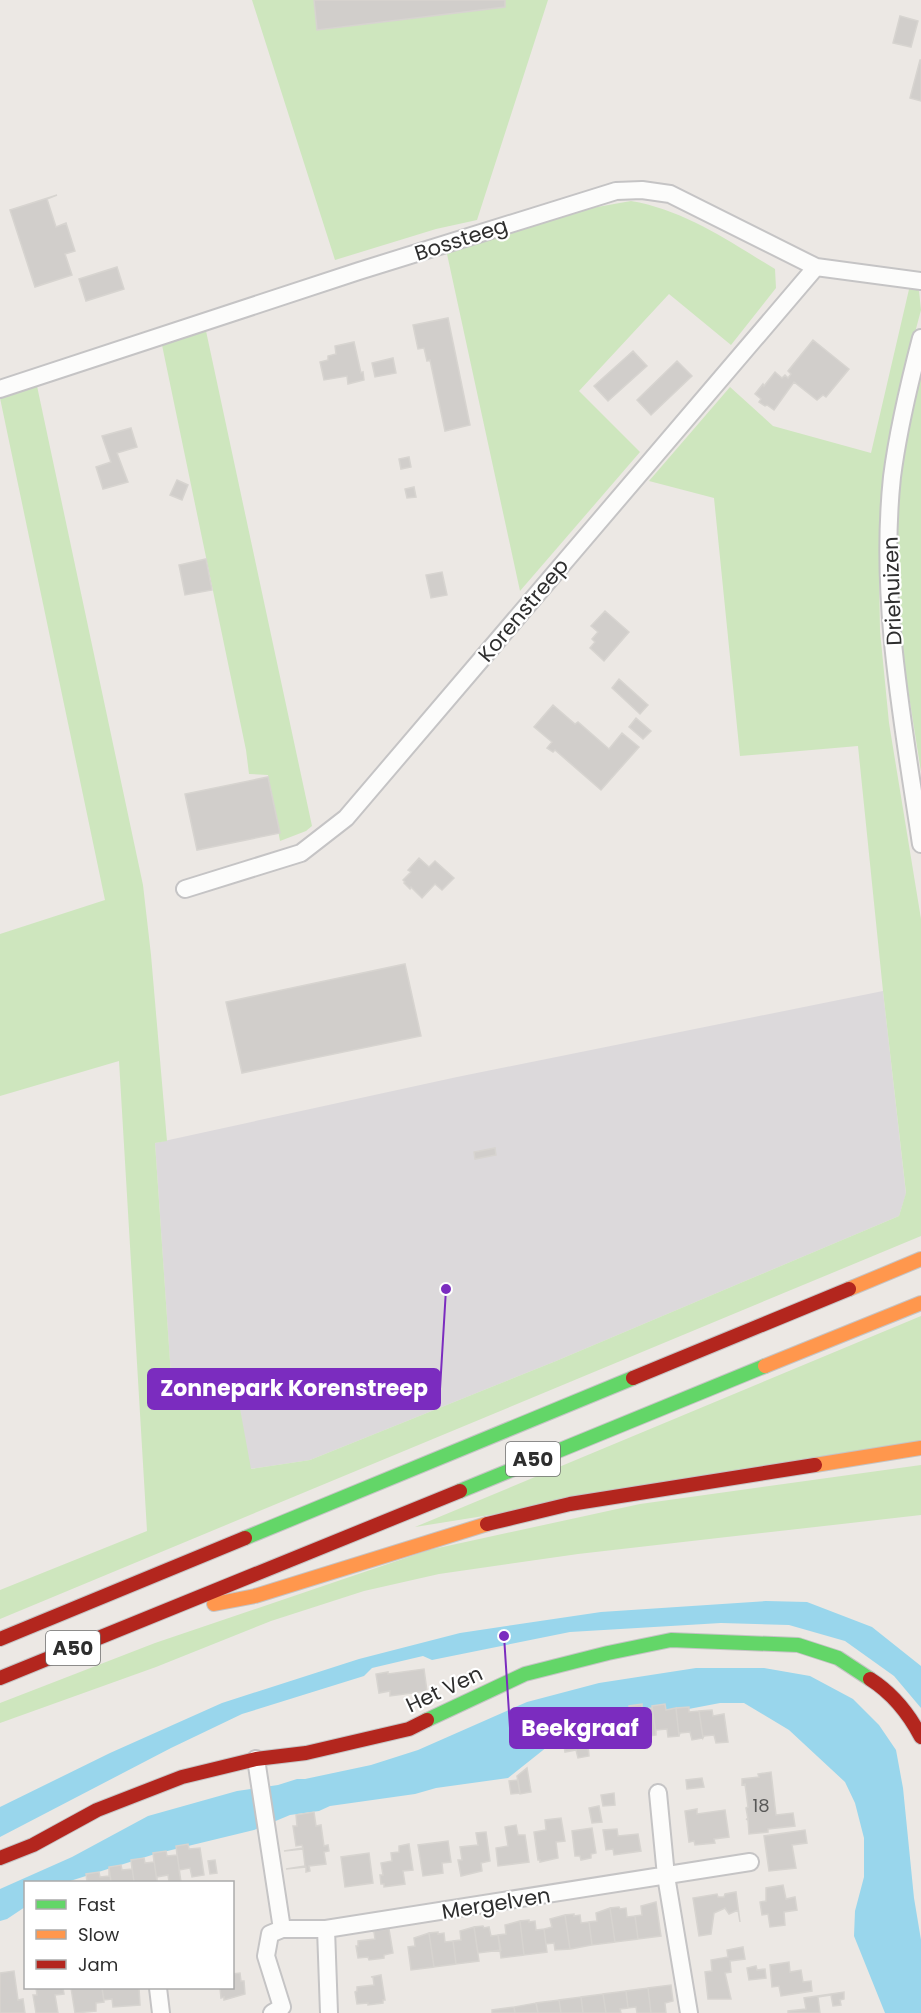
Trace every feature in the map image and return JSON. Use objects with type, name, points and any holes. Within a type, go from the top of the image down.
[{"type":"main road","name":"A50","points":[[0,1639],[921,1259]]},
{"type":"main road","name":"A50","points":[[0,1677],[921,1303]]},
{"type":"main road","name":"A50","points":[[146,1618],[255,1596],[472,1528],[570,1504],[921,1448]]},
{"type":"main road","name":"Het Ven","points":[[0,1858],[33,1845],[97,1810],[182,1777],[256,1759],[306,1753],[409,1729],[525,1674],[671,1640],[798,1645],[838,1658],[882,1687],[912,1719],[921,1737]]},
{"type":"street","name":"Bossteeg","points":[[0,389],[616,191],[642,190],[670,195],[816,267],[921,281]]},
{"type":"street","name":"Korenstreep","points":[[185,889],[301,853],[346,818],[816,267]]},
{"type":"street","name":"Driehuizen","points":[[921,339],[900,429],[892,477],[889,589],[896,674],[921,844]]},
{"type":"street","points":[[256,1759],[282,1929],[270,1934],[266,1956],[282,2007],[272,2013]]},
{"type":"street","points":[[658,1793],[666,1876],[689,2013]]},
{"type":"street","name":"Mergelven","points":[[282,1929],[326,1929],[750,1863]]},
{"type":"street","points":[[326,1929],[329,2013]]},
{"type":"street","points":[[158,1989],[161,2013]]},
{"type":"shaded area","points":[[883,991],[906,1194],[899,1216],[556,1361],[310,1460],[250,1469],[235,1382],[172,1391],[155,1143],[457,1077]]},
{"type":"green space","points":[[252,0],[548,0],[477,220],[436,229],[335,260]]},
{"type":"green space","points":[[631,201],[651,205],[688,219],[741,248],[775,269],[776,288],[731,345],[669,294],[579,391],[640,452],[520,591],[447,254],[586,209]]},
{"type":"green space","points":[[910,285],[919,291],[921,310],[897,400],[886,476],[879,571],[880,631],[889,723],[921,919],[921,1236],[0,1619],[0,1590],[147,1531],[119,1061],[0,1096],[0,934],[105,900],[0,398],[37,386],[143,885],[167,1141],[155,1143],[172,1390],[235,1381],[251,1469],[310,1460],[556,1361],[899,1216],[906,1193],[858,746],[740,756],[714,498],[649,481],[730,387],[773,426],[871,453]]},
{"type":"green space","points":[[206,331],[312,826],[306,831],[280,841],[268,775],[249,774],[246,750],[162,345]]},
{"type":"green space","points":[[921,365],[921,772],[892,588],[898,487],[909,412]]},
{"type":"green space","points":[[921,1316],[921,1446],[415,1527]]},
{"type":"green space","points":[[921,1465],[921,1515],[578,1554],[439,1574],[364,1591],[271,1621],[156,1667],[0,1723],[0,1703],[155,1643],[429,1550],[640,1504]]},
{"type":"water","points":[[766,1601],[807,1602],[872,1627],[921,1666],[921,1708],[894,1676],[845,1641],[789,1625],[721,1623],[570,1632],[432,1660],[423,1656],[372,1668],[364,1676],[242,1714],[171,1748],[0,1837],[0,1807],[110,1753],[222,1703],[359,1659],[460,1633],[601,1612]]},
{"type":"water","points":[[696,1668],[764,1668],[810,1676],[853,1699],[879,1725],[896,1750],[903,1788],[914,1898],[921,1940],[921,2013],[885,2013],[854,1936],[855,1911],[864,1877],[864,1838],[855,1803],[845,1782],[789,1730],[744,1703],[720,1703],[605,1725],[552,1743],[508,1778],[330,1806],[319,1811],[290,1815],[254,1830],[155,1854],[70,1881],[24,1881],[24,1908],[0,1921],[0,1889],[72,1857],[148,1816],[237,1791],[278,1785],[297,1779],[371,1765],[418,1750],[527,1702],[599,1683]]},
{"type":"building","points":[[314,0],[505,0],[505,7],[317,30]]},
{"type":"building","points":[[900,16],[918,21],[911,47],[893,43]]},
{"type":"building","points":[[921,60],[921,101],[910,98]]},
{"type":"building","points":[[57,195],[47,199],[56,227],[66,223],[75,251],[65,254],[72,275],[35,287],[10,210]]},
{"type":"building","points":[[117,267],[124,289],[86,301],[79,279]]},
{"type":"building","points":[[448,318],[470,425],[445,431],[430,360],[427,361],[424,348],[418,349],[413,325]]},
{"type":"building","points":[[813,340],[849,369],[826,397],[823,395],[817,400],[794,382],[774,410],[759,402],[761,399],[755,394],[763,384],[764,386],[775,372],[782,378],[785,375],[788,378],[791,374],[788,371]]},
{"type":"building","points":[[354,342],[364,380],[348,384],[347,376],[324,380],[320,362],[336,354],[335,346]]},
{"type":"building","points":[[633,351],[647,366],[608,401],[594,386]]},
{"type":"building","points":[[393,358],[396,373],[375,377],[372,363]]},
{"type":"building","points":[[677,361],[692,376],[651,415],[637,400]]},
{"type":"building","points":[[131,428],[137,447],[117,453],[128,482],[103,489],[96,467],[111,462],[102,436]]},
{"type":"building","points":[[409,457],[411,467],[401,469],[399,459]]},
{"type":"building","points":[[177,480],[188,485],[182,500],[170,495]]},
{"type":"building","points":[[414,487],[416,497],[407,498],[405,489]]},
{"type":"building","points":[[206,559],[212,590],[185,595],[179,565]]},
{"type":"building","points":[[442,572],[447,595],[431,598],[426,575]]},
{"type":"building","points":[[605,611],[629,632],[604,661],[590,648],[595,642],[592,639],[598,632],[591,626]]},
{"type":"building","points":[[619,679],[648,705],[640,714],[612,688]]},
{"type":"building","points":[[553,705],[575,724],[578,722],[609,749],[622,733],[639,747],[601,790],[555,750],[553,752],[547,748],[552,742],[534,727]]},
{"type":"building","points":[[636,718],[651,731],[643,739],[629,727]]},
{"type":"building","points":[[268,777],[280,833],[197,850],[185,794]]},
{"type":"building","points":[[419,858],[429,867],[435,861],[454,878],[442,890],[435,884],[422,898],[403,880],[411,872],[408,870]]},
{"type":"building","points":[[405,964],[421,1036],[242,1073],[226,1002]]},
{"type":"building","points":[[495,1148],[496,1155],[475,1159],[474,1152]]},
{"type":"building","points":[[424,1669],[427,1691],[390,1696],[390,1691],[379,1693],[376,1674]]},
{"type":"building","points":[[642,1704],[642,1709],[652,1708],[652,1706],[656,1735],[645,1737],[643,1729],[633,1730],[634,1742],[629,1706]]},
{"type":"building","points":[[665,1704],[666,1710],[676,1708],[679,1736],[668,1737],[667,1729],[656,1730],[656,1735],[652,1706]]},
{"type":"building","points":[[629,1706],[634,1742],[622,1744],[621,1735],[610,1737],[611,1746],[606,1713],[619,1711],[620,1716],[630,1715]]},
{"type":"building","points":[[689,1707],[689,1712],[699,1711],[703,1738],[692,1740],[690,1732],[680,1733],[679,1736],[676,1708]]},
{"type":"building","points":[[712,1710],[713,1716],[724,1714],[728,1742],[716,1743],[714,1735],[703,1738],[699,1711]]},
{"type":"building","points":[[606,1713],[611,1746],[600,1748],[599,1743],[588,1744],[589,1756],[584,1720],[596,1718],[597,1724],[607,1722]]},
{"type":"building","points":[[584,1720],[589,1756],[578,1758],[576,1750],[565,1752],[561,1727],[574,1725],[575,1734],[585,1733]]},
{"type":"building","points":[[527,1768],[531,1792],[520,1794],[517,1776]]},
{"type":"building","points":[[771,1772],[776,1815],[793,1813],[795,1826],[749,1834],[746,1819],[748,1819],[746,1808],[748,1807],[745,1784],[742,1785],[742,1779],[759,1777],[758,1774]]},
{"type":"building","points":[[702,1778],[704,1787],[687,1789],[686,1780]]},
{"type":"building","points":[[518,1780],[520,1793],[511,1794],[509,1781]]},
{"type":"building","points":[[614,1793],[615,1805],[603,1806],[601,1795]]},
{"type":"building","points":[[599,1806],[602,1822],[592,1823],[589,1808]]},
{"type":"building","points":[[697,1809],[697,1814],[725,1810],[729,1837],[714,1839],[715,1843],[695,1845],[694,1841],[689,1842],[685,1811]]},
{"type":"building","points":[[314,1812],[316,1826],[321,1825],[324,1846],[328,1845],[329,1851],[324,1852],[326,1864],[309,1866],[310,1871],[306,1872],[306,1867],[286,1869],[305,1866],[303,1849],[284,1851],[303,1848],[302,1845],[296,1846],[293,1826],[297,1826],[296,1815]]},
{"type":"building","points":[[561,1818],[565,1841],[556,1842],[558,1858],[540,1862],[534,1832],[546,1830],[545,1820]]},
{"type":"building","points":[[516,1825],[518,1835],[525,1835],[529,1862],[498,1866],[496,1848],[508,1846],[505,1827]]},
{"type":"building","points":[[592,1828],[596,1853],[591,1854],[591,1858],[581,1860],[580,1856],[575,1856],[572,1831]]},
{"type":"building","points":[[617,1829],[618,1836],[638,1834],[641,1851],[614,1855],[613,1849],[606,1850],[603,1830]]},
{"type":"building","points":[[805,1830],[807,1843],[792,1845],[796,1868],[769,1871],[764,1836]]},
{"type":"building","points":[[486,1832],[490,1861],[481,1863],[482,1871],[461,1876],[458,1860],[462,1860],[460,1847],[478,1845],[476,1833]]},
{"type":"building","points":[[448,1841],[451,1862],[442,1863],[443,1873],[423,1876],[418,1845]]},
{"type":"building","points":[[188,1844],[189,1849],[200,1848],[204,1875],[192,1877],[190,1868],[179,1870],[176,1846]]},
{"type":"building","points":[[409,1844],[413,1870],[403,1871],[405,1884],[384,1887],[384,1884],[381,1884],[380,1875],[383,1875],[381,1863],[392,1861],[391,1853],[399,1852],[399,1846]]},
{"type":"building","points":[[176,1846],[181,1881],[169,1881],[168,1875],[157,1877],[157,1881],[153,1853],[166,1851],[167,1856],[177,1855]]},
{"type":"building","points":[[153,1853],[157,1881],[134,1881],[131,1860],[144,1858],[145,1863],[154,1862]]},
{"type":"building","points":[[369,1853],[373,1883],[345,1887],[341,1857]]},
{"type":"building","points":[[131,1860],[134,1881],[111,1881],[109,1867],[121,1865],[122,1870],[132,1869]]},
{"type":"building","points":[[215,1860],[217,1873],[210,1874],[208,1861]]},
{"type":"building","points":[[109,1867],[111,1881],[87,1881],[86,1874],[99,1872],[100,1877],[109,1876]]},
{"type":"building","points":[[783,1885],[786,1899],[795,1897],[797,1910],[784,1912],[785,1925],[770,1927],[768,1914],[762,1915],[760,1902],[766,1901],[766,1888]]},
{"type":"building","points":[[736,1892],[740,1922],[738,1910],[729,1914],[725,1908],[714,1913],[711,1934],[699,1936],[693,1898],[717,1894],[718,1897],[724,1897],[725,1894]]},
{"type":"building","points":[[656,1902],[661,1936],[638,1939],[635,1916],[642,1915],[641,1906]]},
{"type":"building","points":[[619,1907],[620,1909],[626,1908],[627,1917],[635,1916],[638,1939],[615,1942],[610,1908]]},
{"type":"building","points":[[610,1908],[615,1942],[592,1945],[589,1922],[597,1921],[596,1913]]},
{"type":"building","points":[[574,1914],[574,1916],[580,1915],[581,1923],[589,1922],[592,1945],[570,1949],[565,1915]]},
{"type":"building","points":[[565,1915],[570,1949],[555,1950],[554,1943],[546,1944],[544,1929],[552,1927],[550,1919]]},
{"type":"building","points":[[529,1920],[529,1922],[535,1921],[536,1930],[544,1929],[547,1952],[524,1955],[520,1921]]},
{"type":"building","points":[[520,1921],[524,1955],[501,1958],[498,1935],[506,1934],[505,1925]]},
{"type":"building","points":[[483,1926],[484,1928],[489,1927],[491,1936],[498,1935],[501,1950],[478,1953],[474,1927]]},
{"type":"building","points":[[474,1927],[479,1961],[456,1964],[453,1941],[461,1940],[460,1931]]},
{"type":"building","points":[[389,1929],[393,1953],[384,1955],[384,1958],[369,1960],[368,1957],[358,1958],[356,1946],[358,1946],[358,1941],[375,1939],[372,1931]]},
{"type":"building","points":[[438,1932],[438,1934],[444,1933],[445,1942],[453,1941],[456,1964],[434,1967],[429,1933]]},
{"type":"building","points":[[429,1933],[434,1967],[411,1970],[408,1947],[415,1946],[414,1938]]},
{"type":"building","points":[[743,1947],[745,1959],[730,1961],[731,1972],[725,1973],[731,1999],[708,1999],[705,1972],[712,1971],[711,1960],[728,1957],[727,1950]]},
{"type":"building","points":[[789,1962],[790,1972],[801,1970],[803,1982],[811,1981],[812,1991],[781,1996],[779,1986],[772,1987],[770,1965]]},
{"type":"building","points":[[756,1966],[757,1970],[765,1969],[766,1978],[749,1980],[747,1968]]},
{"type":"building","points":[[14,1971],[18,2000],[23,1999],[25,2013],[0,2013],[0,1973]]},
{"type":"building","points":[[240,1973],[241,1981],[244,1981],[245,1994],[224,2000],[224,1997],[221,1998],[220,1989],[234,1989],[234,1974]]},
{"type":"building","points":[[381,1975],[385,2000],[383,2003],[357,2004],[355,1992],[357,1987],[374,1985],[373,1977],[371,1977]]},
{"type":"building","points":[[671,1985],[673,2001],[665,2003],[666,2013],[651,2013],[648,1988]]},
{"type":"building","points":[[648,1988],[651,2013],[637,2013],[636,2007],[628,2008],[626,1991]]},
{"type":"building","points":[[36,1989],[63,1989],[64,1994],[55,1995],[58,2013],[36,2013],[33,1995],[37,1995]]},
{"type":"building","points":[[71,1989],[102,1989],[104,2002],[96,2003],[96,2011],[75,2013]]},
{"type":"building","points":[[102,1989],[139,1989],[140,2005],[113,2007],[112,1999],[104,2000]]},
{"type":"building","points":[[626,1991],[628,2008],[620,2009],[621,2013],[606,2013],[603,1994]]},
{"type":"building","points":[[844,1992],[844,1999],[840,2000],[841,2005],[833,2006],[831,1995],[818,1997],[820,2013],[788,2013],[788,2011],[806,2009],[804,1998]]},
{"type":"building","points":[[603,1994],[606,2013],[583,2013],[581,1997]]},
{"type":"building","points":[[581,1997],[583,2013],[561,2013],[559,2000]]},
{"type":"building","points":[[559,2000],[561,2013],[538,2013],[536,2003]]},
{"type":"building","points":[[536,2003],[538,2013],[515,2013],[514,2007]]},
{"type":"building","points":[[514,2007],[515,2013],[492,2013],[492,2010]]},
{"type":"traffic: fast","points":[[460,1491],[765,1366]]},
{"type":"traffic: fast","points":[[245,1538],[633,1378]]},
{"type":"traffic: fast","points":[[427,1720],[525,1674],[671,1640],[798,1645],[838,1658],[870,1679]]},
{"type":"traffic: slow","points":[[849,1289],[921,1259]]},
{"type":"traffic: slow","points":[[765,1366],[921,1303]]},
{"type":"traffic: slow","points":[[815,1465],[921,1448]]},
{"type":"traffic: slow","points":[[214,1604],[255,1596],[487,1524]]},
{"type":"traffic: jam","points":[[633,1378],[849,1289]]},
{"type":"traffic: jam","points":[[487,1524],[570,1504],[815,1465]]},
{"type":"traffic: jam","points":[[0,1678],[460,1491]]},
{"type":"traffic: jam","points":[[0,1639],[245,1538]]},
{"type":"traffic: jam","points":[[870,1679],[899,1705],[921,1737]]},
{"type":"traffic: jam","points":[[0,1858],[33,1845],[97,1810],[182,1777],[256,1759],[306,1753],[409,1729],[427,1720]]},
{"type":"place","name":"Zonnepark Korenstreep","points":[[446,1289]]},
{"type":"place","name":"Beekgraaf","points":[[504,1636]]}]
